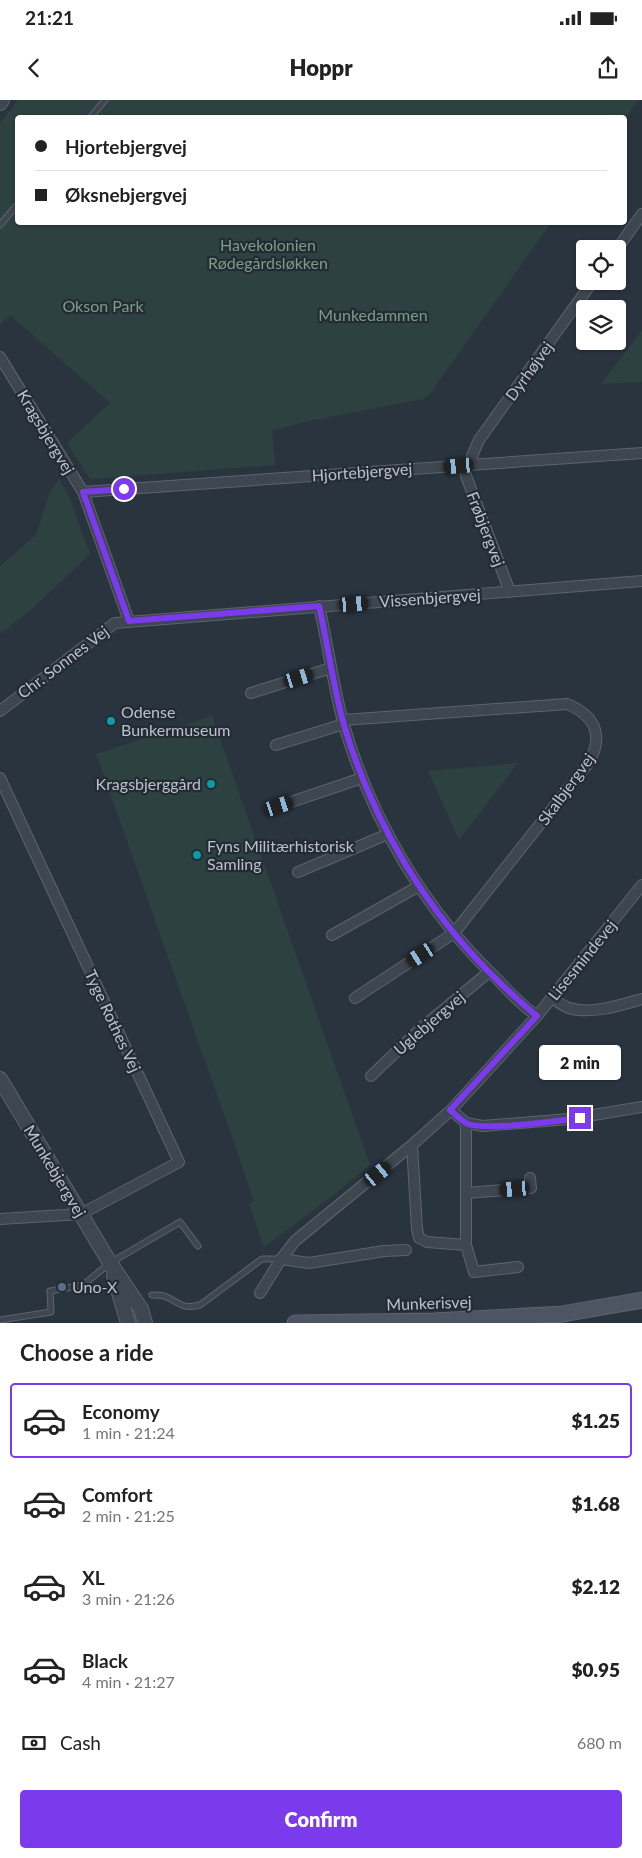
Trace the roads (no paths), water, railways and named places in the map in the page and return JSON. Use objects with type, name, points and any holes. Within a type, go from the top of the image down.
[{"type":"main road","name":"Munkerisvej","points":[[518,1323],[642,1300]]},
{"type":"main road","name":"Munkerisvej","points":[[295,1323],[434,1321],[564,1314]]},
{"type":"street","points":[[623,240],[642,214]]},
{"type":"street","name":"Dyrhøjvej","points":[[469,465],[479,440],[587,290]]},
{"type":"street","name":"Kragsbjergvej","points":[[0,357],[83,492],[129,621]]},
{"type":"street","name":"Hjortebjergvej","points":[[83,492],[642,453]]},
{"type":"street","name":"Frøbjergvej","points":[[469,465],[466,476],[510,592]]},
{"type":"street","name":"Vissenbjergvej","points":[[129,621],[642,581]]},
{"type":"street","points":[[319,606],[343,722],[362,778],[388,834],[419,886],[454,933],[489,972],[537,1016]]},
{"type":"street","name":"Chr. Sonnes Vej","points":[[0,711],[115,622],[129,621]]},
{"type":"street","points":[[251,692],[331,668]]},
{"type":"street","name":"Skalbjergvej","points":[[343,722],[567,704],[584,713],[595,729],[597,742],[594,755],[454,933]]},
{"type":"street","points":[[276,745],[343,722]]},
{"type":"street","name":"Tyge Rothes Vej","points":[[0,778],[179,1162],[81,1214]]},
{"type":"street","points":[[279,806],[362,778]]},
{"type":"street","points":[[298,872],[388,834]]},
{"type":"street","points":[[332,934],[419,886]]},
{"type":"street","name":"Lisesmindevej","points":[[260,1293],[281,1259],[295,1241],[412,1145],[450,1110],[537,1016],[642,886]]},
{"type":"street","points":[[355,998],[454,933]]},
{"type":"street","name":"Uglebjergvej","points":[[371,1076],[420,1029],[489,972]]},
{"type":"street","points":[[552,998],[568,1008],[584,1010],[642,999]]},
{"type":"street","name":"Munkebjergvej","points":[[0,1079],[110,1263],[141,1309],[145,1323]]},
{"type":"street","points":[[450,1110],[466,1123],[484,1126],[541,1122],[642,1107]]},
{"type":"street","points":[[466,1123],[466,1245],[474,1272],[518,1267]]},
{"type":"street","points":[[412,1145],[419,1238],[426,1242],[466,1245]]},
{"type":"street","points":[[466,1193],[531,1188],[530,1178]]},
{"type":"street","points":[[0,1219],[81,1214]]},
{"type":"street","points":[[281,1259],[309,1263],[384,1251],[406,1250]]},
{"type":"street","name":"Munkebjergvej","points":[[110,1263],[128,1323]]},
{"type":"lane","points":[[92,115],[105,100]]},
{"type":"lane","points":[[0,225],[15,208]]},
{"type":"lane","points":[[0,1320],[51,1312],[50,1291],[83,1285],[110,1263],[180,1222],[198,1246]]},
{"type":"lane","points":[[152,1295],[164,1296],[181,1306],[191,1307],[200,1305],[262,1259],[281,1259]]},
{"type":"place","name":"Odense Bunkermuseum","points":[[111,721]]},
{"type":"place","name":"Kragsbjerggård","points":[[211,784]]},
{"type":"place","name":"Fyns Militærhistorisk Samling","points":[[197,855]]},
{"type":"place","name":"Uno-X","points":[[62,1287]]},
{"type":"park label","name":"Havekolonien Rødegårdsløkken","points":[[268,254]]},
{"type":"park label","name":"Okson Park","points":[[103,306]]},
{"type":"park label","name":"Munkedammen","points":[[373,315]]}]
